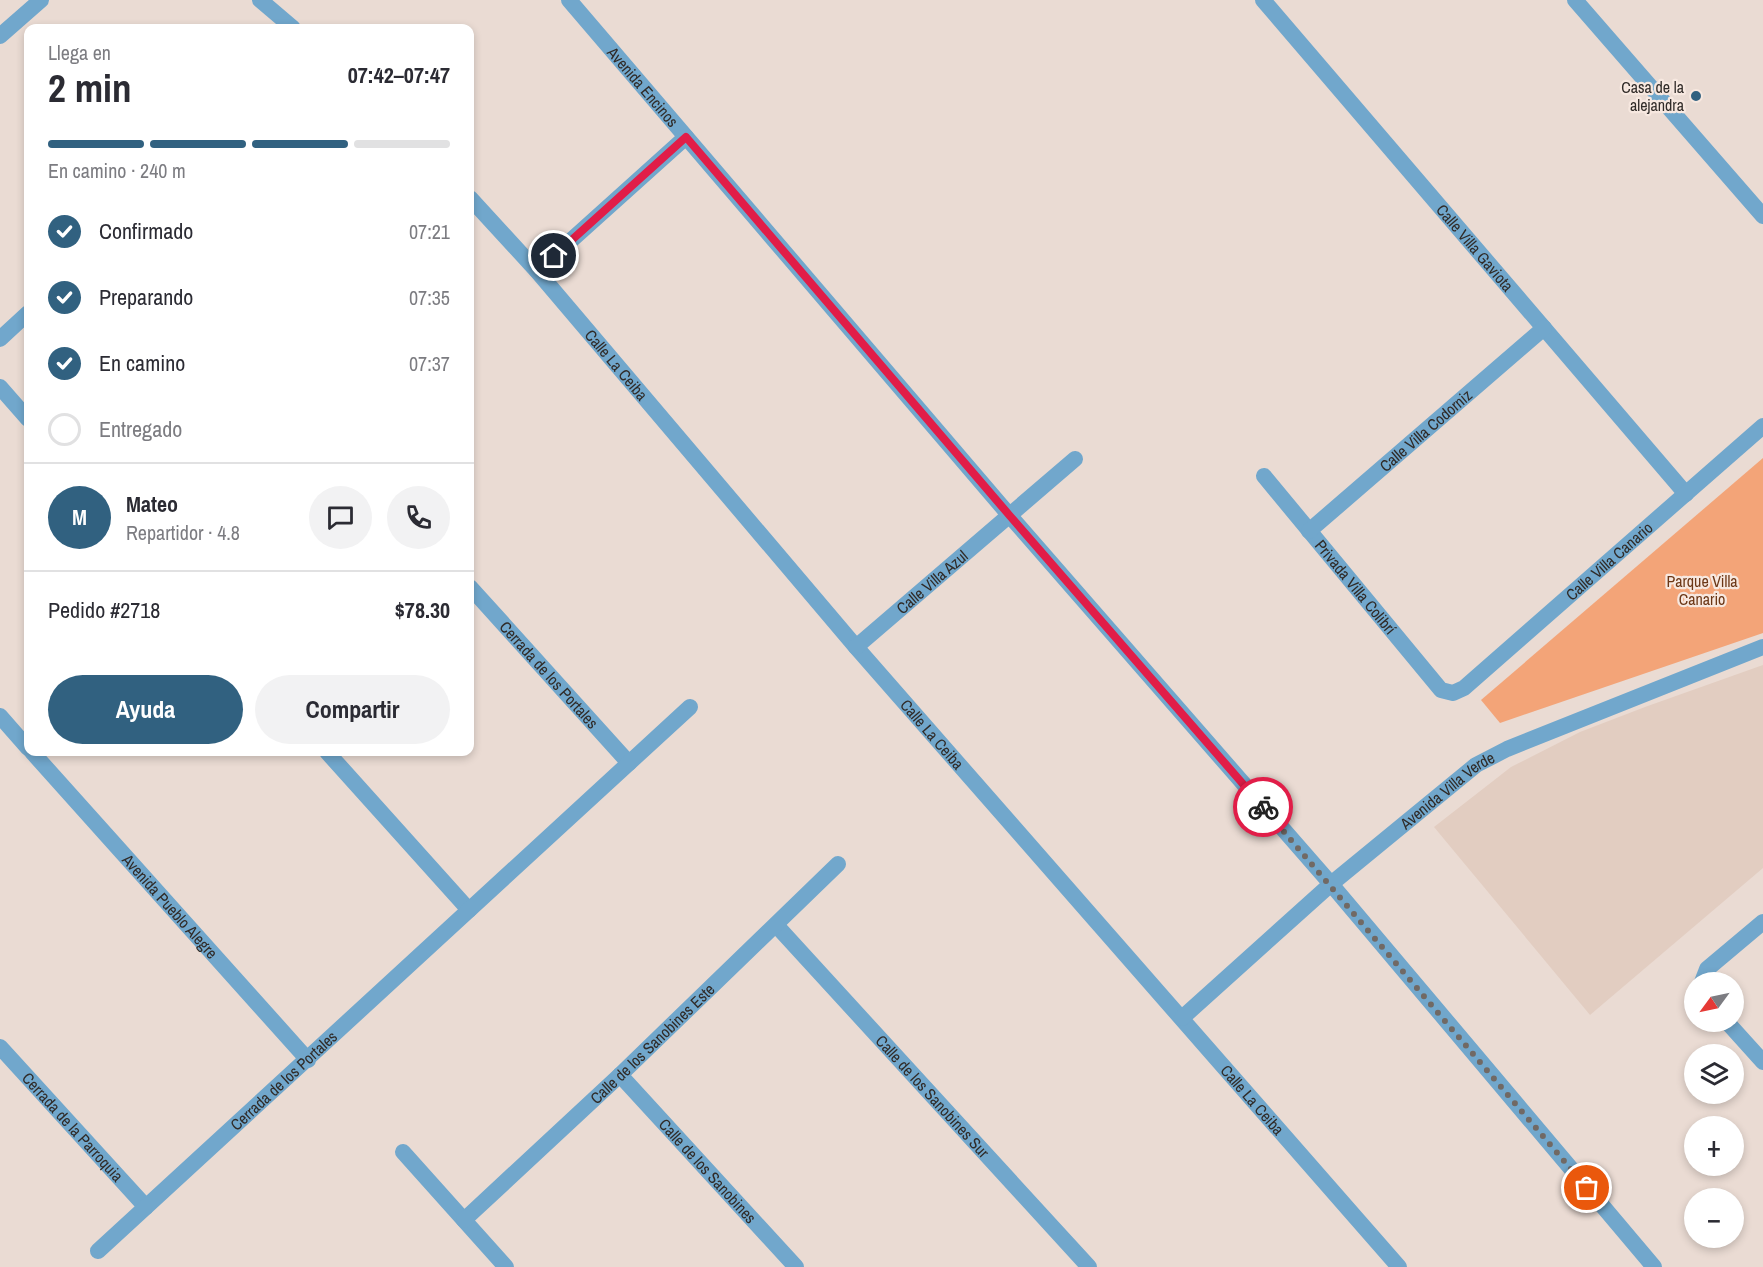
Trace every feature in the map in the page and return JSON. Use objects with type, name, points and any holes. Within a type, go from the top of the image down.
[{"type":"street","points":[[0,36],[41,0]]},
{"type":"street","points":[[260,0],[288,24]]},
{"type":"street","name":"Avenida Encinos","points":[[569,0],[1010,516],[1331,884],[1647,1265]]},
{"type":"street","name":"Calle Villa Gaviota","points":[[1263,0],[1686,494]]},
{"type":"street","points":[[1575,0],[1763,216]]},
{"type":"street","points":[[537,271],[686,137]]},
{"type":"street","name":"Calle La Ceiba","points":[[474,202],[537,271],[856,647],[1399,1267]]},
{"type":"street","points":[[0,339],[24,318]]},
{"type":"street","name":"Calle Villa Codorniz","points":[[1309,531],[1544,328]]},
{"type":"street","points":[[0,387],[24,414]]},
{"type":"street","name":"Calle Villa Canario","points":[[1453,693],[1464,688],[1763,426]]},
{"type":"street","name":"Calle Villa Azul","points":[[856,647],[1075,459]]},
{"type":"street","name":"Privada Villa Colibrí","points":[[1264,476],[1441,690],[1453,693]]},
{"type":"street","name":"Cerrada de los Portales","points":[[474,591],[629,763]]},
{"type":"street","name":"Avenida Villa Verde","points":[[1182,1018],[1331,884],[1450,786],[1486,760],[1507,749],[1763,647]]},
{"type":"street","name":"Cerrada de los Portales","points":[[98,1251],[690,707]]},
{"type":"street","points":[[0,716],[24,743]]},
{"type":"street","name":"Avenida Pueblo Alegre","points":[[36,756],[308,1060]]},
{"type":"street","points":[[331,756],[469,910]]},
{"type":"street","name":"Calle de los Sanobines Este","points":[[464,1221],[620,1075],[838,864]]},
{"type":"street","points":[[1706,972],[1763,921]]},
{"type":"street","name":"Calle de los Sanobines Sur","points":[[776,925],[1089,1267]]},
{"type":"street","points":[[1736,1032],[1763,1062]]},
{"type":"street","name":"Cerrada de la Parroquia","points":[[0,1047],[146,1207]]},
{"type":"street","name":"Calle de los Sanobines","points":[[620,1075],[796,1267]]},
{"type":"street","points":[[403,1152],[506,1267]]},
{"type":"shaded area","points":[[1763,665],[1763,868],[1590,1015],[1434,827],[1511,767],[1580,732]]},
{"type":"green space","name":"Parque Villa Canario","points":[[1763,458],[1763,633],[1500,723],[1481,700]]},
{"type":"way so far","points":[[1263,807],[1331,884],[1587,1188]]},
{"type":"place","name":"Casa de la alejandra","points":[[1696,96]]},
{"type":"route","points":[[554,256],[686,137],[1010,516],[1263,807]]}]
